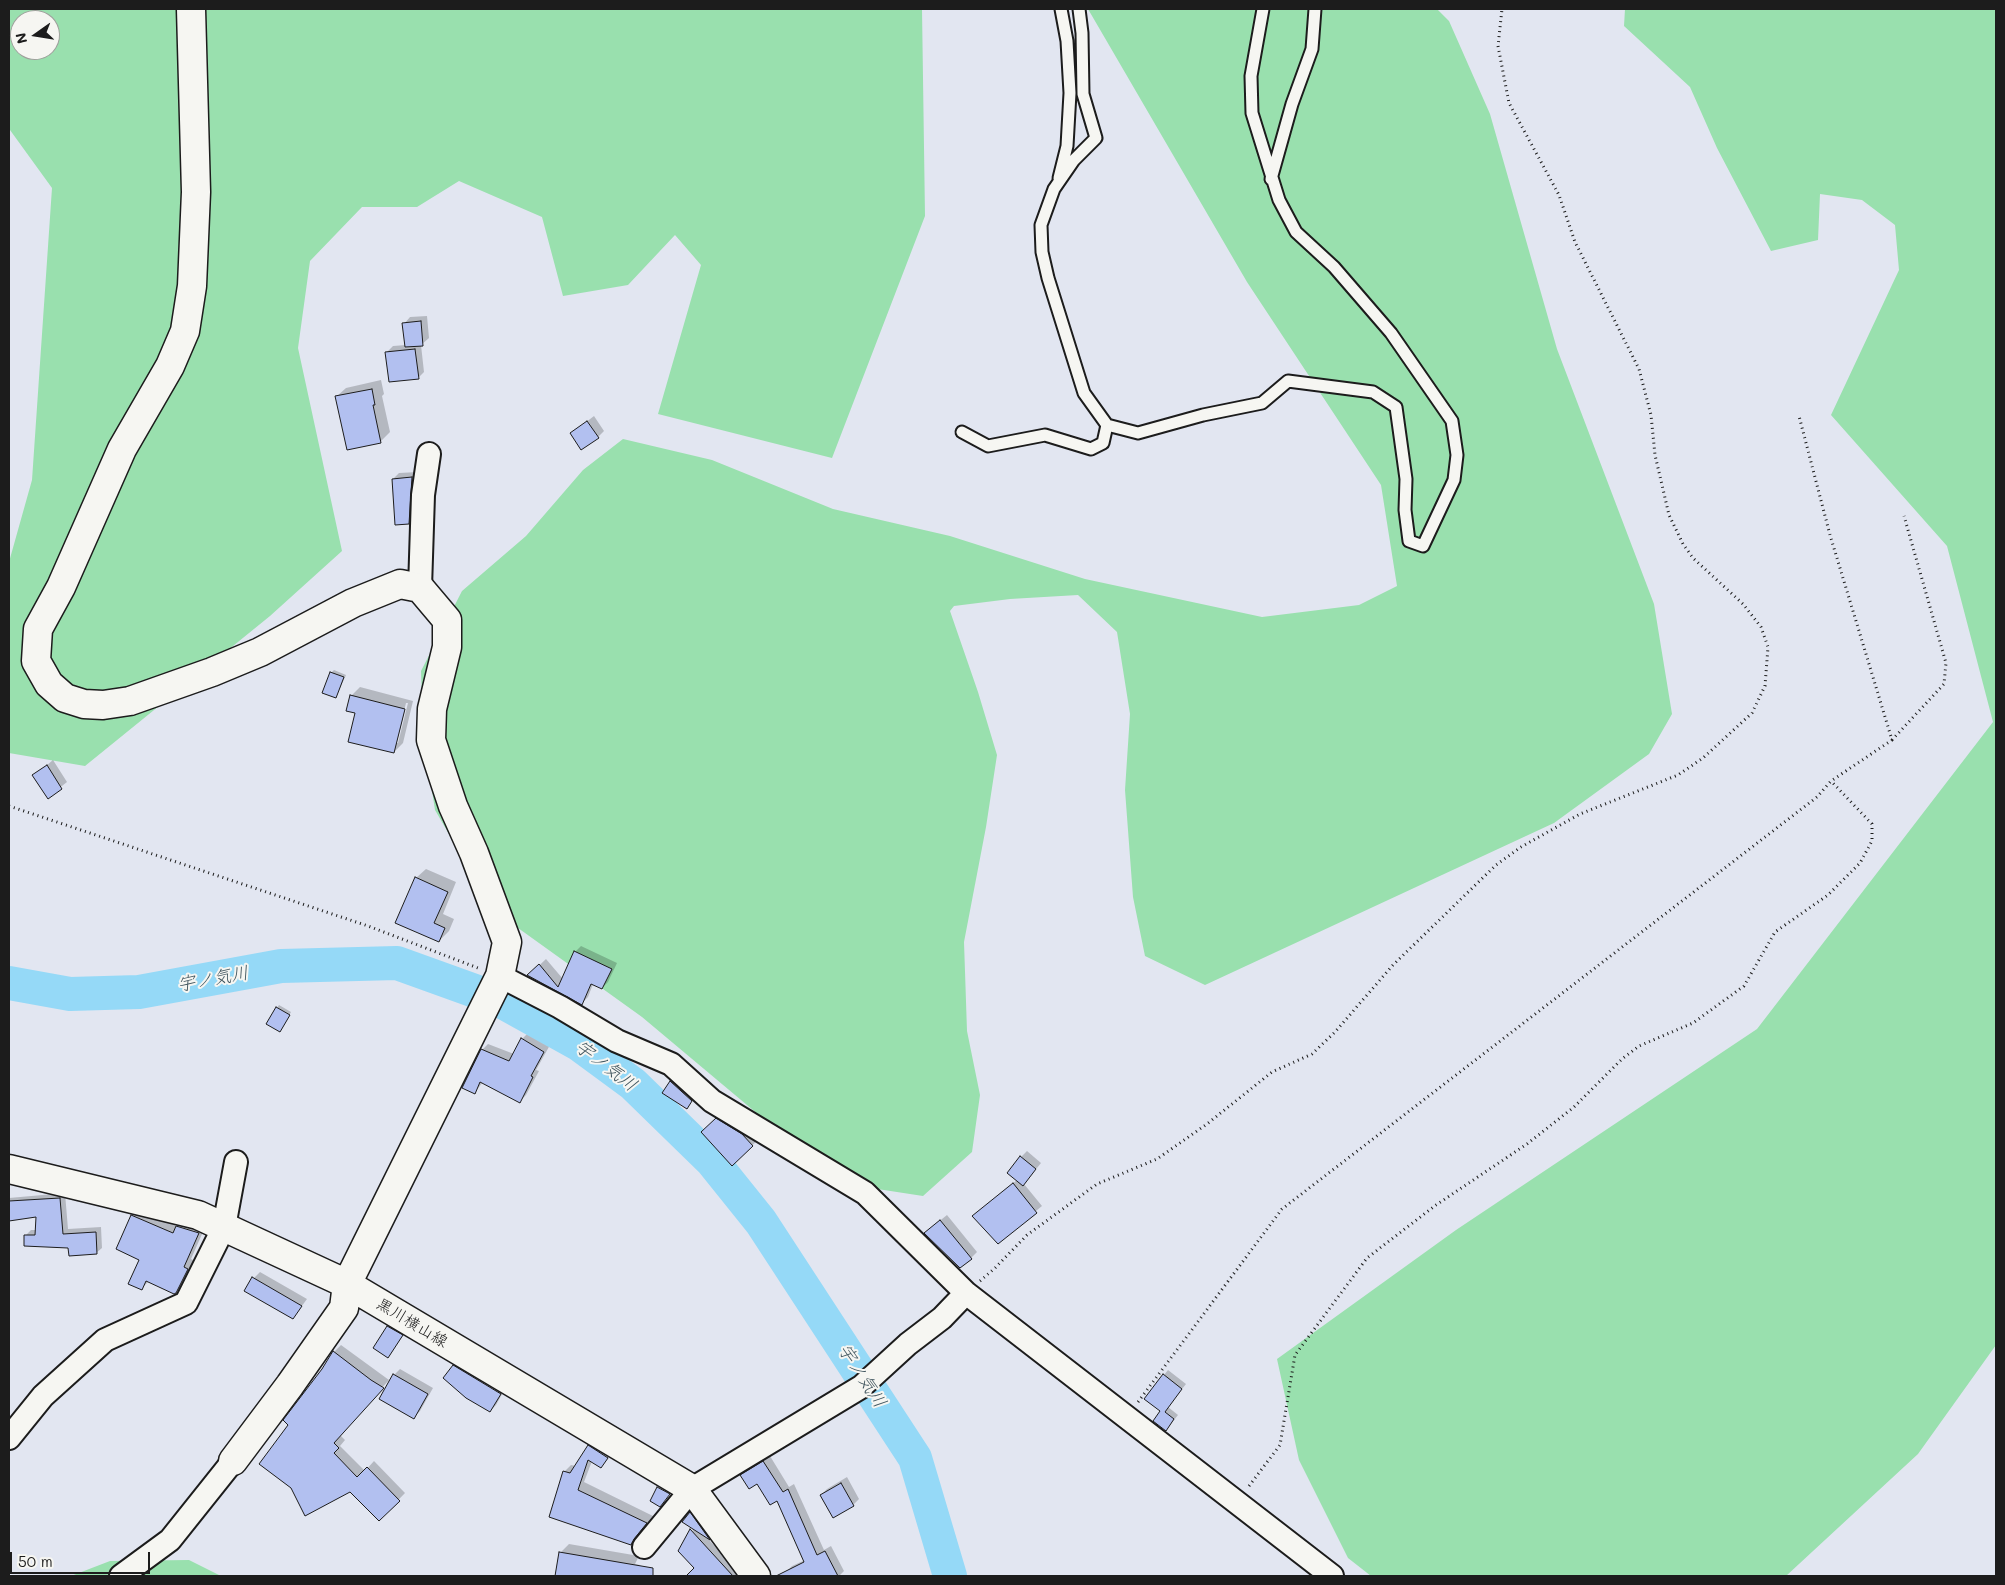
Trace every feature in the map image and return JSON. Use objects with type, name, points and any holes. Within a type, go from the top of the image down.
[{"type":"street","points":[[121,1576],[170,1540],[290,1385],[344,1308],[347,1284],[500,976],[507,942],[474,853],[453,806],[431,740],[432,709],[447,647],[447,620],[420,588],[400,584],[353,603],[260,652],[212,672],[130,701],[84,704],[65,698],[49,684],[36,661],[38,629],[61,587],[122,449],[170,366],[185,331],[192,286],[196,192],[191,9]]},
{"type":"street","points":[[420,588],[423,495],[428,454]]},
{"type":"street","points":[[500,976],[560,1007],[617,1040],[671,1064],[712,1101],[865,1193],[966,1292],[1332,1576]]},
{"type":"street","points":[[9,1438],[43,1396],[105,1340],[186,1303],[224,1227],[236,1162]]},
{"type":"street","name":"黒川横山線","points":[[9,1169],[198,1215],[347,1284],[692,1488],[756,1576]]},
{"type":"street","points":[[644,1548],[692,1488],[867,1382],[908,1344],[942,1318],[966,1292]]},
{"type":"lane","points":[[1058,183],[1067,146],[1070,93],[1066,40],[1061,9]]},
{"type":"lane","points":[[1079,9],[1082,33],[1083,94],[1096,138],[1074,160],[1054,189],[1041,225],[1042,252],[1048,278],[1084,393],[1107,425],[1138,433],[1203,415],[1262,403],[1288,381],[1373,392],[1396,407],[1406,478],[1405,510],[1409,541],[1424,546],[1454,480],[1457,455],[1452,421],[1391,333],[1334,267],[1296,232],[1279,200],[1252,113],[1251,76],[1263,9]]},
{"type":"lane","points":[[1271,179],[1292,104],[1312,49],[1314,9]]},
{"type":"lane","points":[[962,432],[988,446],[1045,435],[1091,449],[1103,443],[1107,425]]},
{"type":"path","points":[[966,1292],[995,1268],[1027,1235],[1097,1184],[1157,1158],[1207,1124],[1272,1072],[1312,1054],[1335,1032],[1393,965],[1496,866],[1521,847],[1580,814],[1678,775],[1703,758],[1752,713],[1765,686],[1768,647],[1761,627],[1743,604],[1693,558],[1682,544],[1669,515],[1655,455],[1651,415],[1639,369],[1575,242],[1559,195],[1509,102],[1498,46],[1502,9]]},
{"type":"path","points":[[1799,416],[1830,535],[1892,740]]},
{"type":"path","points":[[1127,1417],[1282,1210],[1817,797],[1831,781],[1892,740],[1944,684],[1946,663],[1904,516]]},
{"type":"path","points":[[1236,1502],[1280,1445],[1295,1355],[1367,1258],[1436,1205],[1528,1144],[1574,1107],[1622,1059],[1639,1046],[1693,1023],[1744,986],[1775,932],[1828,895],[1860,863],[1872,841],[1872,824],[1831,781]]},
{"type":"path","points":[[9,806],[368,926],[500,976]]},
{"type":"green space","points":[[9,9],[922,9],[925,216],[832,458],[658,414],[701,265],[675,235],[628,285],[563,296],[542,217],[459,181],[417,207],[362,207],[310,261],[298,348],[342,551],[270,616],[85,766],[9,753],[9,562],[32,480],[52,188],[10,130]]},
{"type":"green space","points":[[1088,9],[1437,9],[1449,21],[1490,114],[1557,349],[1654,604],[1672,714],[1649,754],[1554,823],[1205,985],[1145,956],[1133,897],[1125,790],[1130,714],[1117,632],[1078,595],[1010,599],[954,606],[950,611],[997,755],[986,827],[964,942],[967,1031],[980,1095],[972,1152],[923,1196],[858,1186],[778,1131],[642,1017],[493,910],[435,810],[423,732],[421,671],[462,591],[526,536],[583,470],[623,439],[712,460],[833,509],[950,536],[1085,579],[1262,617],[1359,605],[1397,586],[1381,485],[1247,282]]},
{"type":"green space","points":[[1625,9],[1996,9],[1996,1345],[1918,1454],[1786,1576],[1371,1576],[1348,1558],[1299,1460],[1277,1359],[1456,1230],[1757,1029],[1993,722],[1947,546],[1831,415],[1899,270],[1895,225],[1862,200],[1820,194],[1818,240],[1771,251],[1717,148],[1690,87],[1624,26]]},
{"type":"green space","points":[[189,1560],[221,1576],[71,1576],[110,1561]]},
{"type":"building","points":[[421,321],[423,346],[405,347],[402,323]]},
{"type":"building","points":[[415,349],[419,379],[389,382],[385,352]]},
{"type":"building","points":[[372,389],[375,405],[373,405],[381,443],[347,450],[335,396]]},
{"type":"building","points":[[587,421],[599,438],[581,450],[570,433]]},
{"type":"building","points":[[412,477],[409,524],[395,525],[392,479]]},
{"type":"building","points":[[330,672],[344,677],[336,698],[322,693]]},
{"type":"building","points":[[350,695],[405,709],[394,753],[348,742],[355,713],[346,711]]},
{"type":"building","points":[[47,765],[62,789],[48,799],[32,775]]},
{"type":"building","points":[[415,877],[448,892],[434,923],[445,928],[439,942],[395,923]]},
{"type":"building","points":[[574,951],[612,969],[602,989],[591,984],[582,1005],[527,975],[539,964],[558,987]]},
{"type":"building","points":[[276,1007],[290,1015],[280,1032],[266,1024]]},
{"type":"building","points":[[521,1038],[544,1052],[531,1076],[533,1077],[520,1103],[480,1082],[475,1094],[462,1088],[481,1049],[509,1061]]},
{"type":"building","points":[[670,1081],[692,1101],[687,1109],[662,1093]]},
{"type":"building","points":[[716,1118],[742,1134],[753,1146],[732,1166],[701,1132]]},
{"type":"building","points":[[1020,1156],[1036,1169],[1023,1186],[1007,1173]]},
{"type":"building","points":[[1013,1183],[1037,1213],[998,1244],[972,1216]]},
{"type":"building","points":[[60,1198],[63,1234],[96,1232],[97,1254],[69,1256],[68,1248],[24,1246],[24,1235],[35,1235],[36,1217],[9,1221],[9,1201]]},
{"type":"building","points":[[131,1215],[173,1233],[176,1226],[199,1233],[184,1267],[188,1269],[176,1293],[174,1294],[146,1281],[142,1290],[128,1284],[139,1260],[116,1249]]},
{"type":"building","points":[[940,1220],[972,1259],[960,1268],[924,1233]]},
{"type":"building","points":[[252,1277],[302,1306],[293,1319],[244,1291]]},
{"type":"building","points":[[387,1326],[403,1335],[388,1358],[373,1348]]},
{"type":"building","points":[[333,1351],[384,1388],[334,1443],[339,1448],[334,1453],[357,1477],[367,1467],[400,1501],[379,1521],[350,1492],[305,1516],[291,1488],[259,1464],[288,1425],[283,1420],[322,1369]]},
{"type":"building","points":[[453,1365],[501,1394],[490,1412],[466,1398],[443,1378]]},
{"type":"building","points":[[393,1374],[428,1394],[414,1419],[379,1399]]},
{"type":"building","points":[[1163,1374],[1182,1389],[1165,1412],[1174,1419],[1166,1431],[1153,1421],[1160,1411],[1144,1399]]},
{"type":"building","points":[[588,1445],[608,1458],[601,1468],[588,1460],[578,1490],[647,1523],[631,1545],[549,1517],[563,1471],[570,1473]]},
{"type":"building","points":[[763,1461],[783,1492],[788,1489],[817,1555],[825,1551],[838,1576],[776,1576],[804,1562],[777,1501],[770,1505],[757,1484],[749,1489],[740,1475]]},
{"type":"building","points":[[841,1483],[854,1506],[833,1518],[820,1495]]},
{"type":"building","points":[[657,1487],[670,1494],[660,1507],[650,1501]]},
{"type":"building","points":[[690,1512],[710,1540],[682,1522]]},
{"type":"building","points":[[690,1529],[733,1576],[686,1576],[694,1568],[678,1551]]},
{"type":"building","points":[[559,1552],[653,1568],[653,1576],[555,1576]]},
{"type":"waterway","name":"宇ノ気川","points":[[9,983],[70,994],[139,992],[281,966],[397,963],[497,999],[580,1045],[633,1084],[712,1161],[761,1222],[915,1458],[950,1576]]}]
